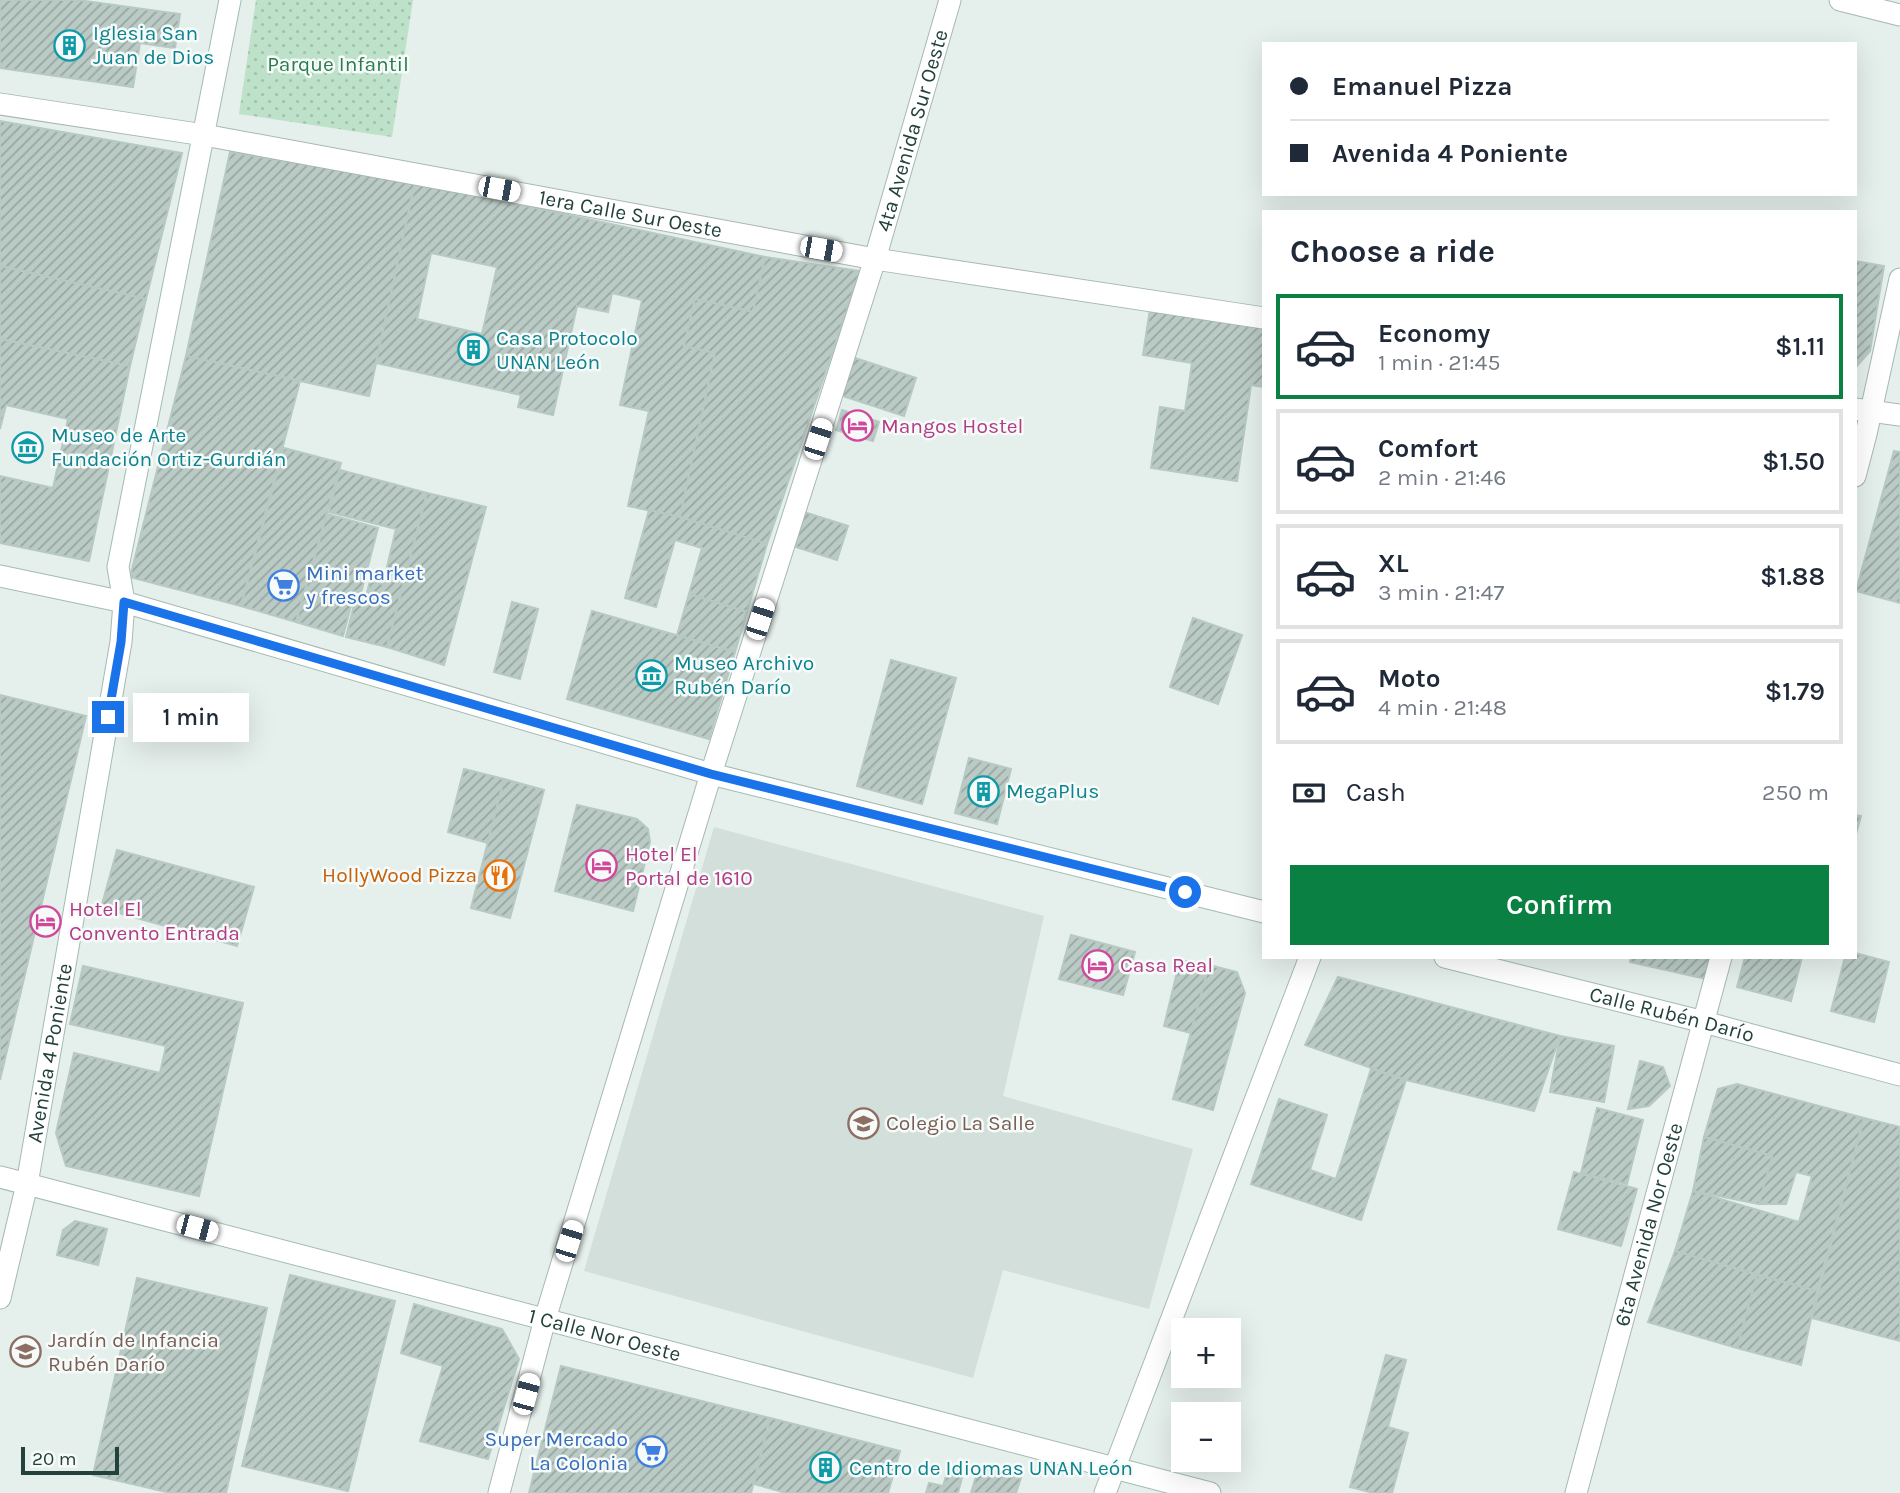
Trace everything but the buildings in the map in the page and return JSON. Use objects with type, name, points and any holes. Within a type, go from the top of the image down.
[{"type":"street","name":"Avenida 4 Poniente","points":[[0,1298],[27,1184],[121,642],[124,602],[118,567],[230,0]]},
{"type":"street","name":"4ta Avenida Sur Oeste","points":[[499,1493],[545,1320],[711,774],[875,258],[950,0]]},
{"type":"street","points":[[1840,0],[1900,15]]},
{"type":"street","name":"1era Calle Sur Oeste","points":[[0,104],[204,135],[875,258],[1262,318]]},
{"type":"street","points":[[1857,469],[1867,434],[1863,410],[1900,279]]},
{"type":"street","points":[[1863,410],[1900,415]]},
{"type":"street","points":[[0,576],[124,602],[711,774],[1262,912]]},
{"type":"street","points":[[1105,1493],[1309,959]]},
{"type":"street","name":"Calle Rubén Darío","points":[[1453,959],[1900,1075]]},
{"type":"street","name":"6ta Avenida Nor Oeste","points":[[1576,1493],[1720,959]]},
{"type":"street","name":"1 Calle Nor Oeste","points":[[0,1177],[1210,1493]]},
{"type":"shaded area","name":"Colegio La Salle","points":[[714,827],[1044,916],[1003,1096],[1193,1149],[1149,1309],[1003,1270],[973,1378],[584,1271]]},
{"type":"green space","name":"Parque Infantil","points":[[256,0],[413,0],[392,137],[239,114]]},
{"type":"place","name":"Iglesia San Juan de Dios","points":[[70,45]]},
{"type":"place","name":"Casa Protocolo UNAN León","points":[[473,350]]},
{"type":"place","name":"Mangos Hostel","points":[[858,426]]},
{"type":"place","name":"Museo de Arte Fundación Ortiz-Gurdián","points":[[28,447]]},
{"type":"place","name":"Mini market y frescos","points":[[283,585]]},
{"type":"place","name":"Museo Archivo Rubén Darío","points":[[651,675]]},
{"type":"place","name":"MegaPlus","points":[[983,791]]},
{"type":"place","name":"Hotel El Portal de 1610","points":[[602,866]]},
{"type":"place","name":"HollyWood Pizza","points":[[500,875]]},
{"type":"place","name":"Hotel El Convento Entrada","points":[[46,921]]},
{"type":"place","name":"Casa Real","points":[[1097,965]]},
{"type":"place","name":"Colegio La Salle","points":[[863,1123]]},
{"type":"place","name":"Jardín de Infancia Rubén Darío","points":[[25,1352]]},
{"type":"place","name":"Super Mercado La Colonia","points":[[651,1451]]},
{"type":"place","name":"Centro de Idiomas UNAN León","points":[[826,1468]]},
{"type":"route","points":[[108,717],[121,642],[124,602],[711,774],[1185,892]]}]
